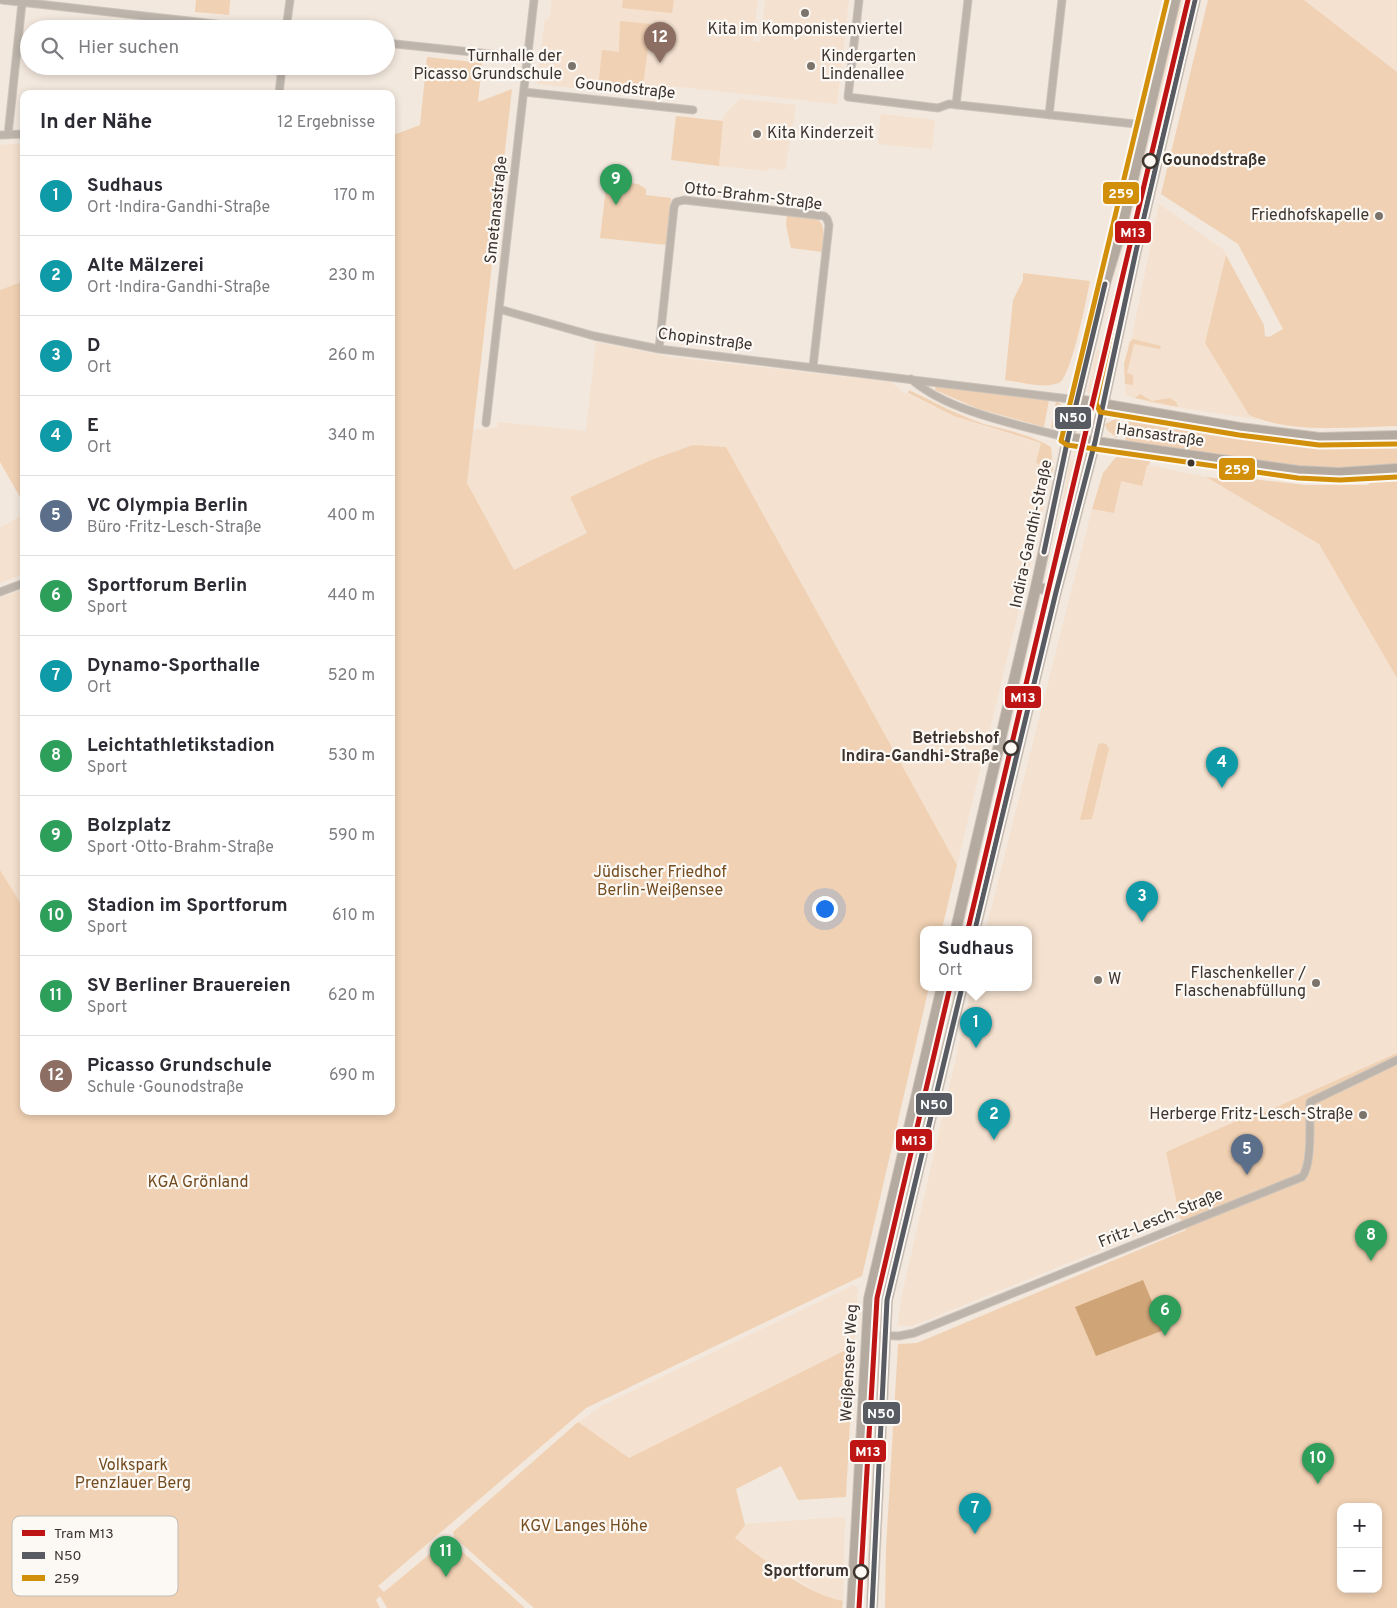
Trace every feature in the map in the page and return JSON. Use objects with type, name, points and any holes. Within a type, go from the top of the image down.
[{"type":"main road","name":"Indira-Gandhi-Straße","points":[[957,926],[1036,587],[1068,438],[1106,280],[1120,234],[1144,125],[1175,0]]},
{"type":"main road","points":[[976,926],[1056,592],[1095,442],[1136,250],[1196,0]]},
{"type":"main road","name":"Hansastraße","points":[[1078,400],[1240,428],[1320,438],[1397,436]]},
{"type":"main road","name":"Hansastraße","points":[[1068,438],[1298,471],[1339,473],[1397,469]]},
{"type":"main road","points":[[1036,587],[1056,592]]},
{"type":"main road","name":"Weißenseer Weg","points":[[852,1608],[869,1299],[941,991]]},
{"type":"main road","name":"Weißenseer Weg","points":[[872,1608],[887,1300],[961,991]]},
{"type":"main road","points":[[859,1469],[878,1470]]},
{"type":"street","points":[[2,0],[181,20]]},
{"type":"street","points":[[287,20],[290,0]]},
{"type":"street","name":"Smetanastraße","points":[[486,423],[534,0]]},
{"type":"street","points":[[859,0],[848,97],[938,108],[949,104],[1144,125]]},
{"type":"street","points":[[956,105],[968,0]]},
{"type":"street","points":[[1049,115],[1062,0]]},
{"type":"street","points":[[20,134],[4,135],[22,2]]},
{"type":"street","points":[[395,44],[528,58]]},
{"type":"street","points":[[279,90],[281,75]]},
{"type":"street","name":"Gounodstraße","points":[[524,92],[693,110]]},
{"type":"street","name":"Otto-Brahm-Straße","points":[[659,349],[674,206],[676,202],[684,200],[824,216],[827,219],[813,366]]},
{"type":"street","name":"Chopinstraße","points":[[499,310],[594,336],[659,349],[813,366],[1078,400]]},
{"type":"street","name":"Chopinstraße","points":[[911,379],[921,388],[971,411],[1068,438]]},
{"type":"street","points":[[0,592],[20,584]]},
{"type":"street","name":"Fritz-Lesch-Straße","points":[[867,1335],[914,1333],[1302,1178],[1305,1174],[1309,1150],[1310,1102],[1397,1060]]},
{"type":"shaded area","points":[[552,0],[758,0],[753,41],[760,42],[765,0],[849,0],[837,104],[671,86],[654,97],[537,84],[545,19],[549,20]]},
{"type":"shaded area","points":[[1180,0],[1191,0],[1165,118],[1151,115]]},
{"type":"shaded area","points":[[1304,0],[1397,0],[1397,72],[1379,58]]},
{"type":"shaded area","name":"Kita Kinderzeit","points":[[740,99],[796,105],[785,170],[769,168],[768,171],[719,166],[724,115]]},
{"type":"shaded area","points":[[881,114],[935,120],[932,149],[878,144]]},
{"type":"shaded area","points":[[20,143],[20,282],[0,290],[0,145]]},
{"type":"shaded area","points":[[1159,204],[1224,250],[1226,255],[1205,343],[1249,415],[1260,420],[1151,403],[1126,395],[1125,371]]},
{"type":"shaded area","points":[[596,342],[671,357],[891,382],[903,392],[954,416],[1051,447],[1053,469],[957,865],[726,447],[693,445],[651,460],[570,497],[587,533],[514,571],[467,484],[473,430],[497,427],[498,422],[586,431]]},
{"type":"shaded area","points":[[1097,350],[1109,353],[1105,372],[1101,372],[1099,382],[1103,384],[1100,394],[1096,396],[1087,392],[1094,370],[1092,369]]},
{"type":"shaded area","points":[[1076,449],[1082,451],[1080,462],[1082,463],[1073,502],[1063,499],[1070,461],[1073,461]]},
{"type":"shaded area","points":[[1147,465],[1206,477],[1319,544],[1397,678],[1397,1053],[1252,1119],[1250,1115],[1166,1152],[1180,1218],[912,1326],[898,1325],[901,1299],[971,991],[1032,991],[1032,926],[987,926],[1092,509],[1105,512],[1113,480]]},
{"type":"shaded area","points":[[20,516],[20,576],[0,583],[0,528]]},
{"type":"shaded area","points":[[20,590],[20,902],[0,870],[0,598]]},
{"type":"shaded area","points":[[1143,1280],[1164,1330],[1096,1356],[1075,1307]]},
{"type":"shaded area","points":[[854,1285],[858,1287],[854,1346],[629,1458],[578,1423],[601,1406]]},
{"type":"shaded area","points":[[845,1517],[843,1601],[827,1598],[764,1560],[735,1538],[745,1524]]},
{"type":"green space","points":[[196,0],[230,0],[229,15],[195,12]]},
{"type":"green space","points":[[623,0],[674,0],[672,13],[622,8]]},
{"type":"green space","points":[[1208,0],[1304,0],[1397,72],[1397,426],[1303,427],[1266,421],[1249,415],[1205,343],[1226,255],[1264,325],[1265,336],[1269,337],[1283,329],[1238,244],[1161,194]]},
{"type":"green space","points":[[620,21],[651,24],[642,94],[598,89],[602,50],[619,52]]},
{"type":"green space","points":[[427,57],[482,63],[478,102],[512,89],[467,483],[514,570],[587,533],[570,497],[651,460],[693,445],[726,447],[957,865],[943,926],[920,926],[920,991],[928,991],[862,1276],[586,1408],[378,1586],[384,1592],[448,1539],[525,1608],[387,1608],[380,1596],[376,1600],[380,1608],[0,1608],[0,870],[20,902],[20,1115],[395,1115],[395,134],[420,125]]},
{"type":"green space","points":[[676,116],[723,121],[719,166],[671,160]]},
{"type":"green space","points":[[607,180],[638,184],[646,189],[646,195],[671,198],[667,245],[600,238]]},
{"type":"green space","points":[[787,215],[814,218],[819,221],[823,231],[822,252],[791,248],[786,225]]},
{"type":"green space","points":[[1023,273],[1090,281],[1073,353],[1064,378],[1059,383],[1053,385],[1005,380],[1013,300],[1023,280]]},
{"type":"green space","points":[[20,282],[20,497],[0,462],[0,290]]},
{"type":"green space","points":[[1133,339],[1161,346],[1160,349],[1134,344],[1127,373],[1133,375],[1133,385],[1125,384],[1124,364],[1130,341]]},
{"type":"green space","points":[[936,385],[1049,400],[1044,427],[979,409],[935,390]]},
{"type":"green space","points":[[909,390],[974,420],[1027,436],[1051,447],[1053,469],[1049,484],[1045,483],[1045,465],[1036,463],[1041,443],[954,416],[908,393]]},
{"type":"green space","points":[[1140,394],[1152,401],[1170,398],[1176,402],[1178,407],[1135,398]]},
{"type":"green space","points":[[1056,401],[1066,408],[1066,419],[1062,426],[1051,428]]},
{"type":"green space","points":[[1120,417],[1117,438],[1107,430],[1105,424]]},
{"type":"green space","points":[[1129,417],[1288,440],[1348,442],[1397,440],[1397,465],[1364,468],[1297,466],[1230,459],[1130,443],[1125,441]]},
{"type":"green space","points":[[1116,457],[1151,459],[1149,465],[1147,465],[1142,486],[1121,481],[1114,513],[1092,509],[1103,473]]},
{"type":"green space","points":[[1206,477],[1233,480],[1242,478],[1305,485],[1368,485],[1371,481],[1397,480],[1397,678],[1319,544]]},
{"type":"green space","points":[[1101,743],[1106,744],[1109,749],[1092,819],[1080,820],[1098,745]]},
{"type":"green space","points":[[1397,1053],[1397,1608],[885,1608],[886,1548],[898,1344],[917,1343],[1186,1230],[1180,1218],[1166,1152],[1250,1115],[1252,1118]]},
{"type":"green space","name":"KGV Langes Höhe","points":[[854,1346],[846,1497],[798,1500],[781,1466],[736,1489],[745,1525],[735,1538],[772,1566],[801,1584],[815,1592],[843,1601],[842,1608],[534,1608],[454,1537],[453,1532],[578,1422],[629,1458]]},
{"type":"tram line","name":"M13","points":[[969,926],[1188,0]]},
{"type":"tram line","name":"M13","points":[[859,1608],[877,1298],[949,991]]},
{"type":"transit line","name":"259","points":[[1167,0],[1061,441],[1067,445],[1298,478],[1340,480],[1397,477]]},
{"type":"transit line","name":"N50","points":[[976,926],[1056,592],[1095,442],[1136,251],[1195,0]]},
{"type":"transit line","name":"N50","points":[[1044,552],[1068,438],[1105,284]]},
{"type":"transit line","name":"259","points":[[1121,287],[1096,403],[1100,412],[1239,435],[1319,445],[1397,444]]},
{"type":"transit line","name":"N50","points":[[872,1608],[887,1300],[961,991]]},
{"type":"place","name":"Kita im Komponistenviertel","points":[[805,13]]},
{"type":"place","name":"Picasso Grundschule","points":[[660,63]]},
{"type":"place","name":"Turnhalle der Picasso Grundschule","points":[[572,66]]},
{"type":"place","name":"Kindergarten Lindenallee","points":[[811,66]]},
{"type":"place","name":"Kita Kinderzeit","points":[[757,134]]},
{"type":"place","name":"Gounodstraße","points":[[1150,161]]},
{"type":"place","name":"Bolzplatz","points":[[616,205]]},
{"type":"place","name":"Friedhofskapelle","points":[[1379,216]]},
{"type":"place","name":"Betriebshof Indira-Gandhi-Straße","points":[[1011,748]]},
{"type":"place","name":"E","points":[[1222,788]]},
{"type":"place","name":"D","points":[[1142,922]]},
{"type":"place","name":"W","points":[[1098,980]]},
{"type":"place","name":"Flaschenkeller / Flaschenabfüllung","points":[[1316,983]]},
{"type":"place","name":"Sudhaus","points":[[976,1048]]},
{"type":"place","name":"Herberge Fritz-Lesch-Straße","points":[[1363,1115]]},
{"type":"place","name":"Alte Mälzerei","points":[[994,1140]]},
{"type":"place","name":"VC Olympia Berlin","points":[[1247,1175]]},
{"type":"place","name":"Leichtathletikstadion","points":[[1371,1261]]},
{"type":"place","name":"Sportforum Berlin","points":[[1165,1336]]},
{"type":"place","name":"Stadion im Sportforum","points":[[1318,1484]]},
{"type":"place","name":"Dynamo-Sporthalle","points":[[975,1534]]},
{"type":"place","name":"Sportforum","points":[[861,1572]]},
{"type":"place","name":"SV Berliner Brauereien","points":[[446,1577]]},
{"type":"park label","name":"Jüdischer Friedhof Berlin-Weißensee","points":[[660,882]]},
{"type":"park label","name":"KGA Grönland","points":[[198,1183]]},
{"type":"park label","name":"Volkspark Prenzlauer Berg","points":[[133,1475]]}]
